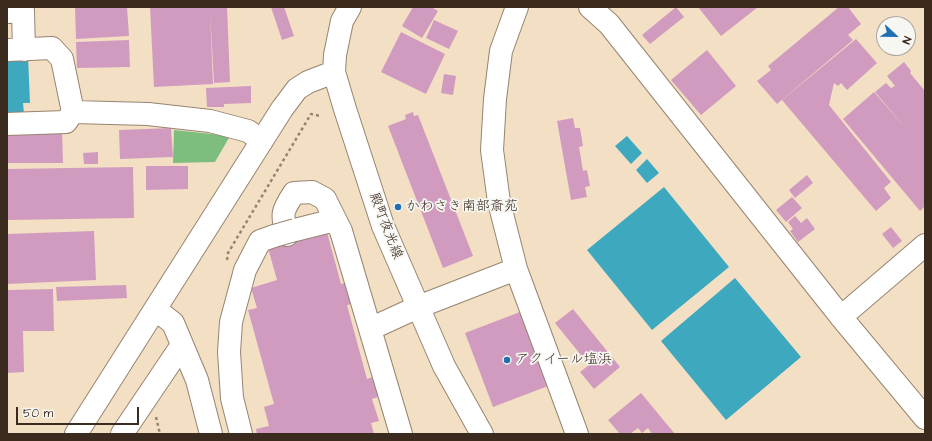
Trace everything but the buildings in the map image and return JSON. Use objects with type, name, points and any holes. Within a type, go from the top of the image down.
[{"type":"street","name":"殿町夜光線","points":[[350,7],[342,21],[335,55],[334,72],[383,226],[444,366],[482,434]]},
{"type":"street","points":[[517,7],[501,51],[495,99],[492,150],[499,202],[516,269],[577,434]]},
{"type":"street","points":[[590,7],[609,24],[841,317],[925,418]]},
{"type":"street","points":[[7,12],[23,11],[16,50],[52,48],[62,59],[73,112],[66,122],[7,124]]},
{"type":"street","points":[[76,434],[262,141],[297,89],[308,82],[334,72]]},
{"type":"street","points":[[73,112],[148,114],[210,121],[248,131],[262,141]]},
{"type":"street","points":[[285,234],[283,221],[284,208],[294,193],[312,192],[325,199],[341,231],[401,434]]},
{"type":"street","points":[[241,434],[232,398],[229,352],[231,322],[245,270],[260,241],[335,220]]},
{"type":"street","points":[[841,317],[925,245]]},
{"type":"street","points":[[370,329],[418,307],[516,269]]},
{"type":"street","points":[[156,309],[173,323],[197,380],[211,434]]},
{"type":"street","points":[[130,429],[182,345]]},
{"type":"green space","points":[[174,130],[230,136],[215,162],[173,163]]},
{"type":"water","points":[[28,56],[30,103],[23,103],[24,114],[7,114],[7,57]]},
{"type":"water","points":[[627,136],[642,153],[631,164],[615,146]]},
{"type":"water","points":[[647,159],[659,173],[647,183],[636,170]]},
{"type":"water","points":[[664,187],[729,267],[652,330],[587,250]]},
{"type":"water","points":[[735,278],[801,357],[726,420],[661,341]]},
{"type":"place","name":"かわさき南部斎苑","points":[[398,207]]},
{"type":"place","name":"アクイール塩浜","points":[[507,360]]}]
